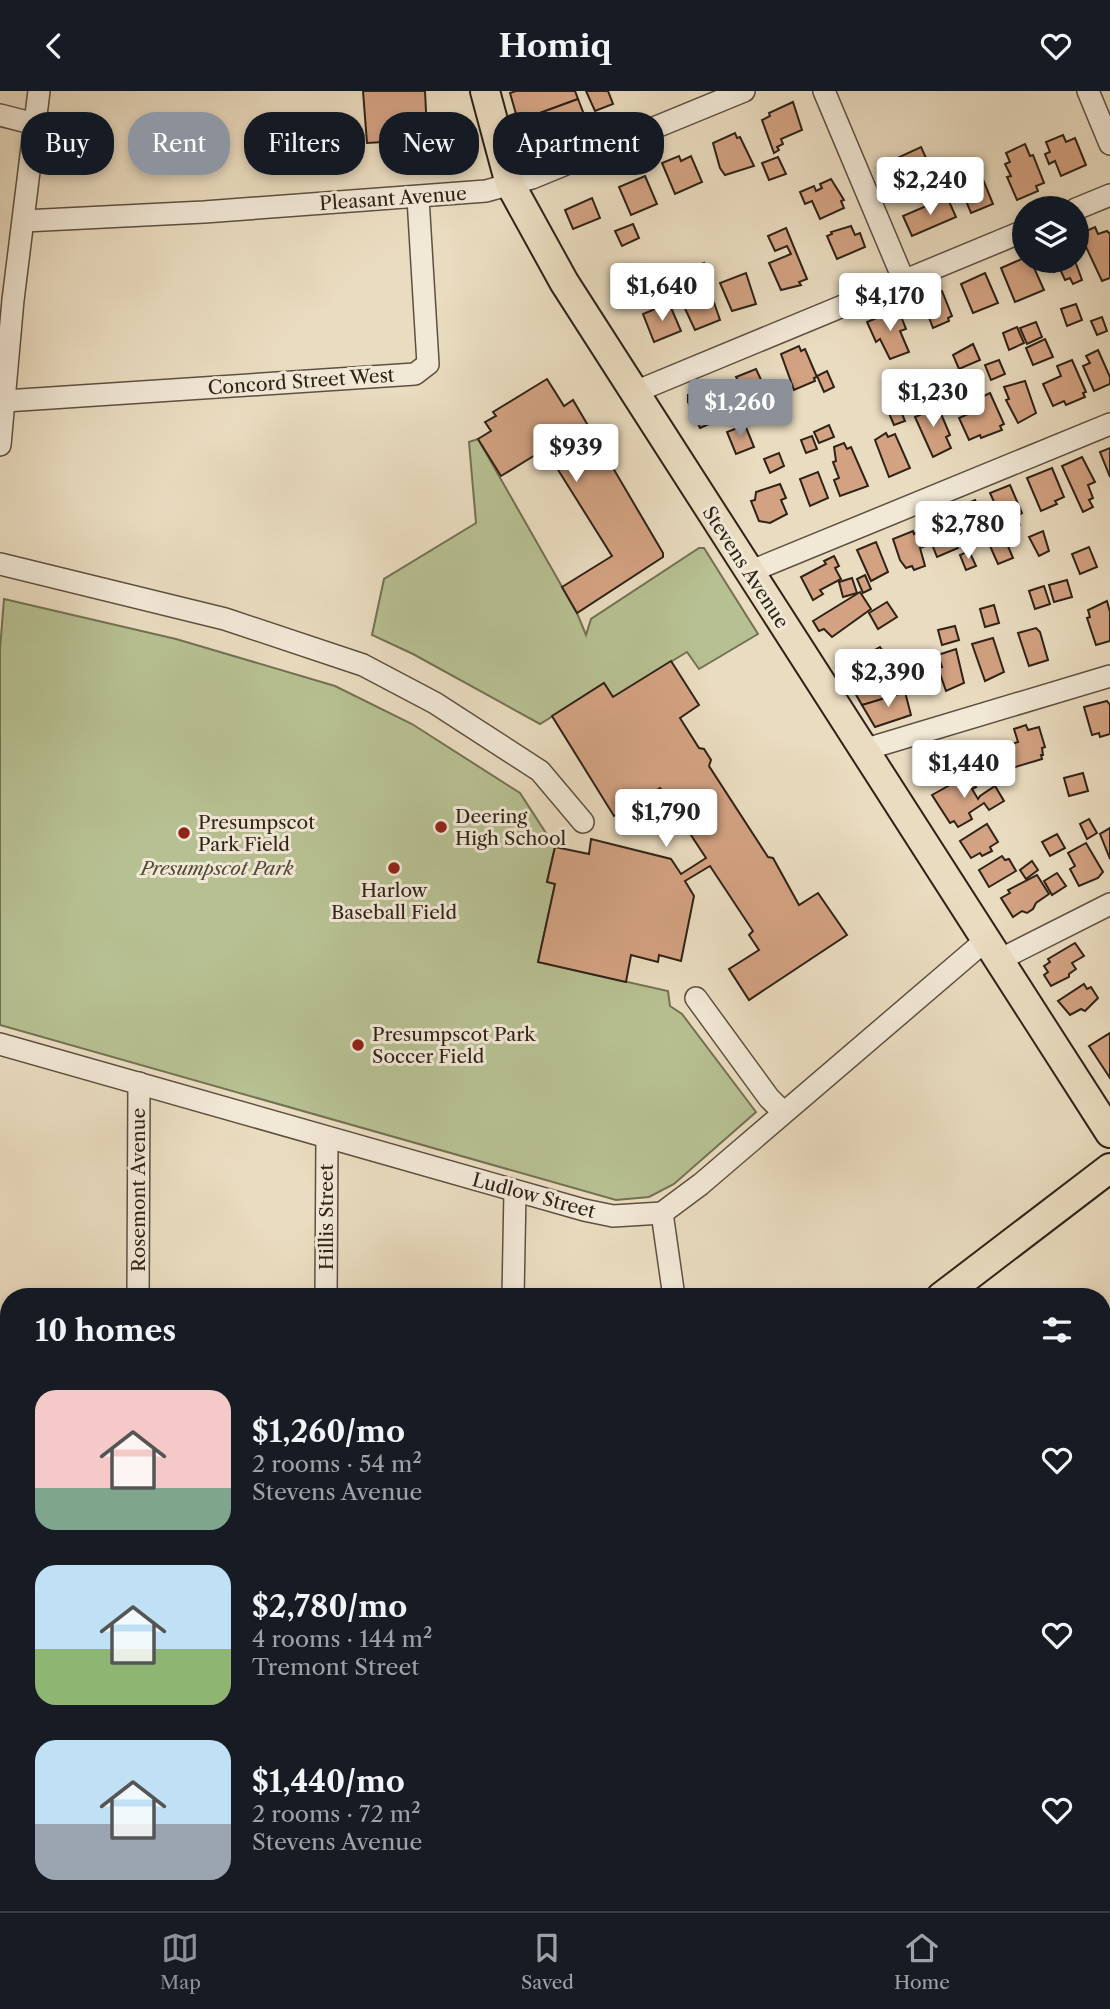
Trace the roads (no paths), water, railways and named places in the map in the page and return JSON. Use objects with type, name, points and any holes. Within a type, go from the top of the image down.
[{"type":"main road","name":"Stevens Avenue","points":[[485,91],[510,184],[564,282],[1110,1133]]},
{"type":"main road","points":[[954,1288],[1110,1168]]},
{"type":"street","points":[[36,112],[39,91]]},
{"type":"street","name":"Pleasant Avenue","points":[[24,222],[418,198],[486,191],[510,184],[744,91]]},
{"type":"street","points":[[824,91],[904,281]]},
{"type":"street","points":[[1088,91],[1110,144]]},
{"type":"street","points":[[0,115],[21,120]]},
{"type":"street","points":[[0,445],[5,401],[7,299],[24,222],[29,175]]},
{"type":"street","points":[[1089,204],[1110,195]]},
{"type":"street","name":"Concord Street West","points":[[5,401],[415,374],[428,364],[418,198]]},
{"type":"street","points":[[635,392],[1012,236]]},
{"type":"street","points":[[749,572],[1110,424]]},
{"type":"street","points":[[0,564],[225,619],[363,665],[435,703],[540,771],[583,821]]},
{"type":"street","points":[[863,750],[1110,676]]},
{"type":"street","points":[[673,1288],[662,1213],[701,1184],[783,1112],[992,950],[1110,904]]},
{"type":"street","points":[[696,998],[769,1098],[783,1112]]},
{"type":"street","name":"Ludlow Street","points":[[0,1044],[514,1191],[613,1216],[662,1213]]},
{"type":"street","name":"Rosemont Avenue","points":[[138,1288],[139,1083]]},
{"type":"street","name":"Hillis Street","points":[[326,1288],[327,1137]]},
{"type":"street","points":[[513,1288],[514,1191]]},
{"type":"place","name":"Deering High School","points":[[441,827]]},
{"type":"place","name":"Presumpscot Park Field","points":[[184,833]]},
{"type":"place","name":"Harlow Baseball Field","points":[[394,868]]},
{"type":"place","name":"Presumpscot Park Soccer Field","points":[[358,1045]]},
{"type":"park label","name":"Presumpscot Park","points":[[217,868]]}]
